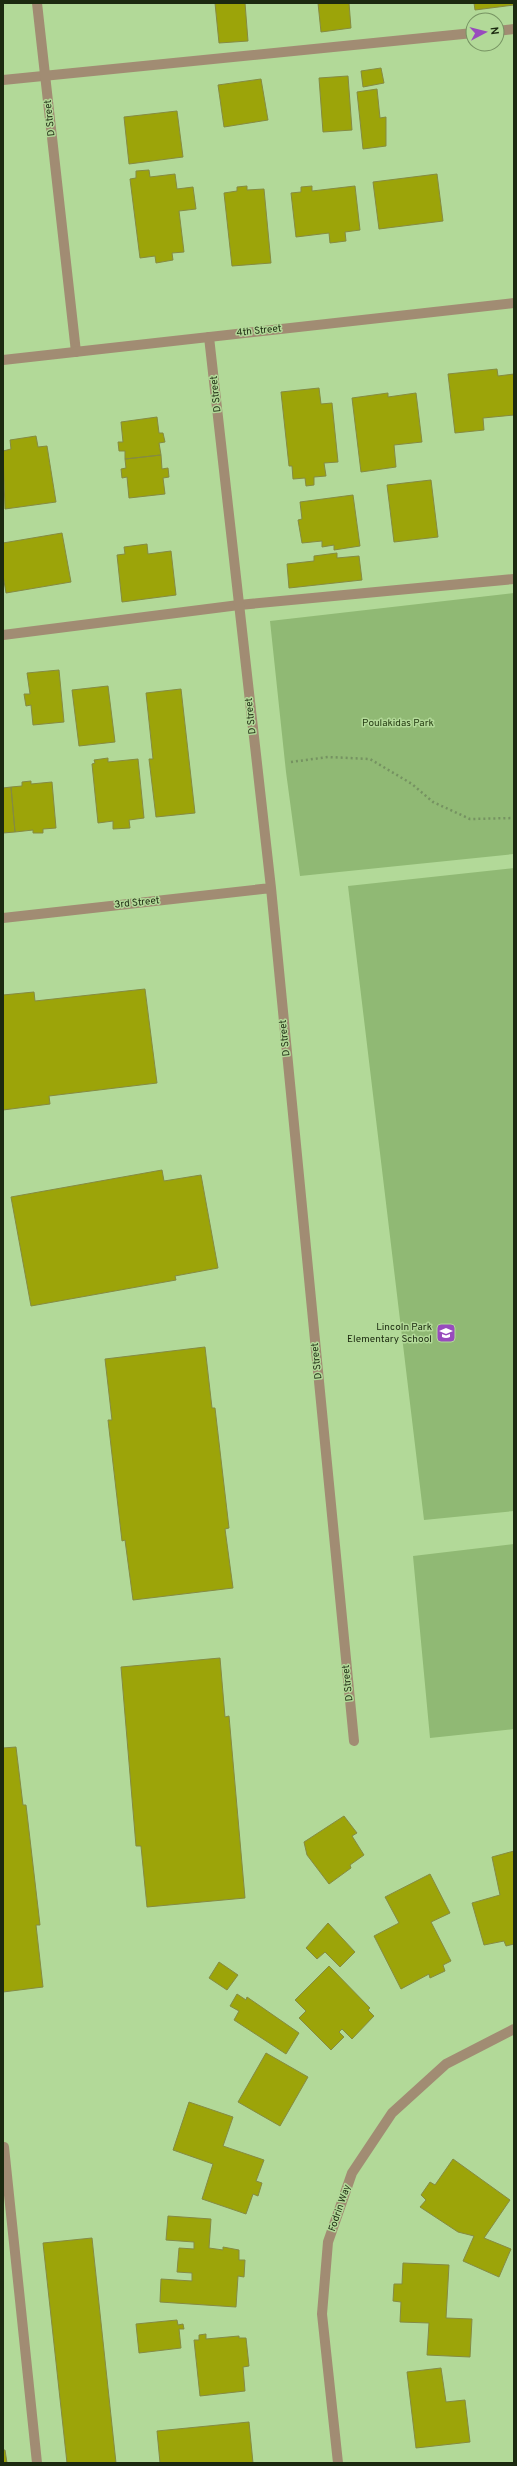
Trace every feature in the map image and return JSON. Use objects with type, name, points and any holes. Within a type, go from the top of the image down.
[{"type":"street","name":"D Street","points":[[37,3],[76,352]]},
{"type":"street","points":[[3,80],[465,34]]},
{"type":"street","name":"4th Street","points":[[3,360],[514,303]]},
{"type":"street","name":"D Street","points":[[209,337],[271,888],[354,1741]]},
{"type":"street","points":[[3,635],[239,605],[514,579]]},
{"type":"street","name":"3rd Street","points":[[3,918],[271,888]]},
{"type":"street","name":"Fodrin Way","points":[[338,2463],[322,2314],[328,2242],[352,2173],[392,2113],[446,2064],[514,2029]]},
{"type":"street","points":[[4,2147],[37,2463]]},
{"type":"path","points":[[291,762],[328,758],[370,758],[412,784],[433,802],[470,819],[514,818]]},
{"type":"green space","name":"Poulakidas Park","points":[[514,593],[514,854],[300,876],[286,772],[270,621]]},
{"type":"green space","name":"Lincoln Park Elementary School","points":[[514,868],[514,1511],[424,1520],[348,886]]},
{"type":"green space","points":[[514,1544],[514,1729],[430,1738],[413,1556]]},
{"type":"building","points":[[215,3],[245,3],[248,41],[219,43]]},
{"type":"building","points":[[318,3],[349,3],[351,28],[321,32]]},
{"type":"building","points":[[474,3],[514,3],[514,5],[475,10]]},
{"type":"building","points":[[381,68],[384,83],[363,87],[361,71]]},
{"type":"building","points":[[348,76],[352,130],[323,132],[319,78]]},
{"type":"building","points":[[261,79],[268,120],[224,127],[218,85]]},
{"type":"building","points":[[377,89],[380,118],[386,117],[386,146],[363,149],[357,92]]},
{"type":"building","points":[[177,111],[183,157],[129,164],[124,117]]},
{"type":"building","points":[[149,170],[150,177],[175,174],[177,189],[193,187],[196,209],[179,211],[184,252],[172,253],[173,260],[156,263],[155,256],[140,258],[130,179],[136,178],[136,171]]},
{"type":"building","points":[[437,174],[443,221],[379,229],[373,182]]},
{"type":"building","points":[[247,186],[247,190],[264,189],[271,263],[232,266],[224,193],[237,191],[237,187]]},
{"type":"building","points":[[312,186],[312,191],[355,186],[360,230],[345,232],[346,241],[330,243],[329,233],[296,237],[291,193],[301,192],[301,187]]},
{"type":"building","points":[[497,369],[498,376],[514,374],[514,415],[483,418],[484,430],[455,433],[448,374]]},
{"type":"building","points":[[319,388],[321,404],[332,403],[338,462],[324,463],[326,476],[314,477],[314,485],[306,486],[305,478],[293,479],[292,466],[289,466],[281,392]]},
{"type":"building","points":[[388,393],[388,397],[416,393],[422,442],[394,445],[396,467],[361,472],[352,398]]},
{"type":"building","points":[[157,417],[159,433],[163,433],[165,442],[159,443],[161,455],[125,459],[125,451],[119,451],[118,442],[123,442],[121,422]]},
{"type":"building","points":[[36,436],[38,447],[47,446],[56,502],[5,509],[3,451],[11,449],[10,440]]},
{"type":"building","points":[[161,455],[162,469],[168,468],[169,477],[163,478],[165,494],[129,498],[127,477],[122,478],[121,469],[126,468],[125,459]]},
{"type":"building","points":[[431,480],[438,537],[394,542],[387,485]]},
{"type":"building","points":[[353,495],[360,546],[334,550],[334,545],[322,547],[322,541],[302,543],[298,520],[302,519],[300,502]]},
{"type":"building","points":[[62,533],[71,582],[6,593],[3,575],[3,543]]},
{"type":"building","points":[[147,544],[148,554],[171,551],[176,595],[122,602],[117,555],[125,554],[124,547]]},
{"type":"building","points":[[337,553],[337,558],[359,556],[362,580],[289,588],[287,564],[314,561],[314,556]]},
{"type":"building","points":[[59,670],[64,722],[33,725],[31,705],[26,706],[24,694],[30,694],[27,673]]},
{"type":"building","points":[[108,686],[115,742],[79,746],[72,690]]},
{"type":"building","points":[[181,689],[195,813],[156,817],[149,759],[153,759],[146,693]]},
{"type":"building","points":[[108,758],[108,762],[138,759],[144,818],[129,820],[130,828],[113,829],[113,821],[98,823],[92,764],[95,763],[94,760]]},
{"type":"building","points":[[31,781],[31,784],[52,782],[56,828],[43,829],[43,833],[33,833],[33,830],[15,832],[11,787],[22,786],[22,782]]},
{"type":"building","points":[[11,787],[15,832],[3,833],[3,788]]},
{"type":"building","points":[[145,989],[157,1083],[49,1096],[50,1104],[3,1110],[3,995],[34,992],[35,1001]]},
{"type":"building","points":[[162,1170],[164,1181],[201,1175],[218,1268],[175,1276],[176,1280],[31,1306],[11,1197]]},
{"type":"building","points":[[205,1347],[212,1408],[215,1408],[229,1528],[225,1529],[233,1588],[133,1600],[125,1540],[122,1541],[108,1420],[112,1420],[105,1359]]},
{"type":"building","points":[[220,1658],[225,1717],[229,1716],[245,1898],[147,1907],[141,1846],[136,1846],[121,1667]]},
{"type":"building","points":[[16,1747],[23,1805],[26,1805],[40,1925],[36,1925],[43,1987],[3,1992],[3,1748]]},
{"type":"building","points":[[344,1816],[357,1833],[352,1836],[364,1855],[350,1865],[351,1868],[329,1884],[307,1855],[304,1842]]},
{"type":"building","points":[[514,1851],[514,1944],[506,1946],[504,1941],[484,1945],[472,1903],[500,1895],[492,1857]]},
{"type":"building","points":[[430,1874],[450,1913],[431,1922],[451,1961],[443,1965],[445,1971],[430,1978],[429,1974],[401,1989],[374,1936],[399,1923],[385,1897]]},
{"type":"building","points":[[328,1923],[355,1952],[340,1967],[325,1952],[317,1959],[306,1948]]},
{"type":"building","points":[[219,1962],[238,1975],[227,1990],[209,1978]]},
{"type":"building","points":[[329,1966],[370,2008],[368,2010],[374,2016],[352,2039],[342,2029],[339,2032],[344,2037],[331,2050],[299,2018],[306,2011],[295,2000]]},
{"type":"building","points":[[237,1994],[246,2000],[247,1997],[299,2033],[286,2054],[234,2020],[239,2011],[230,2006]]},
{"type":"building","points":[[266,2053],[308,2077],[280,2126],[238,2102]]},
{"type":"building","points":[[189,2102],[233,2117],[223,2146],[264,2160],[256,2181],[262,2183],[258,2196],[253,2194],[246,2214],[202,2199],[213,2164],[173,2150]]},
{"type":"building","points":[[453,2159],[510,2200],[484,2238],[511,2249],[499,2277],[463,2261],[474,2236],[458,2232],[420,2207],[426,2200],[421,2195],[430,2182],[435,2185]]},
{"type":"building","points":[[168,2216],[211,2219],[209,2248],[223,2250],[223,2247],[239,2250],[239,2260],[245,2260],[244,2277],[238,2276],[236,2307],[160,2302],[161,2279],[192,2281],[192,2273],[177,2272],[179,2248],[194,2249],[194,2242],[166,2240]]},
{"type":"building","points":[[92,2238],[116,2463],[67,2463],[43,2243]]},
{"type":"building","points":[[403,2263],[449,2265],[446,2318],[472,2319],[470,2357],[427,2355],[429,2323],[400,2322],[401,2302],[393,2301],[394,2284],[402,2284]]},
{"type":"building","points":[[177,2320],[178,2325],[183,2324],[184,2329],[179,2329],[181,2348],[139,2353],[136,2324]]},
{"type":"building","points":[[206,2334],[206,2339],[239,2336],[239,2338],[246,2338],[249,2366],[243,2367],[245,2391],[200,2396],[194,2340],[199,2340],[199,2335]]},
{"type":"building","points":[[441,2368],[446,2402],[465,2400],[470,2442],[416,2448],[407,2372]]},
{"type":"building","points":[[249,2422],[253,2463],[160,2463],[157,2431]]},
{"type":"building","points":[[3,2450],[5,2450],[7,2463],[3,2463]]},
{"type":"place","name":"Lincoln Park Elementary School","points":[[446,1333]]}]
